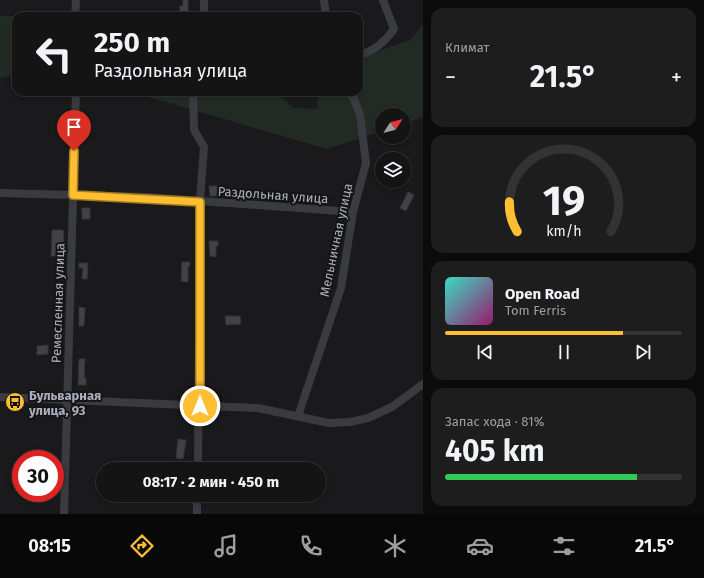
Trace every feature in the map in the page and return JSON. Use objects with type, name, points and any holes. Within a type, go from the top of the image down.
[{"type":"street","points":[[75,12],[76,0]]},
{"type":"street","points":[[204,0],[204,12]]},
{"type":"street","points":[[324,0],[326,12]]},
{"type":"street","points":[[363,54],[387,39],[394,29],[383,0]]},
{"type":"street","name":"Ремесленная улица","points":[[64,514],[76,96]]},
{"type":"street","points":[[193,96],[194,130],[204,147],[200,202],[200,406],[198,462]]},
{"type":"street","name":"Мельничная улица","points":[[298,416],[341,288],[353,212],[366,163],[360,114],[351,96]]},
{"type":"street","name":"Раздольная улица","points":[[0,193],[73,195],[353,212]]},
{"type":"street","points":[[0,397],[258,408],[329,423],[350,422],[368,418],[392,407],[423,384]]},
{"type":"street","points":[[197,502],[197,514]]},
{"type":"shaded area","points":[[0,16],[12,16],[12,75],[0,78]]},
{"type":"shaded area","points":[[423,25],[423,117],[411,121],[411,108],[375,108],[375,133],[327,149],[145,96],[282,96],[293,108],[317,109],[318,96],[363,96],[363,57],[410,40]]},
{"type":"building","points":[[183,0],[188,0],[188,12],[180,12],[180,6],[183,6]]},
{"type":"building","points":[[209,186],[217,186],[217,196],[210,196]]},
{"type":"building","points":[[408,192],[414,195],[406,211],[400,208]]},
{"type":"building","points":[[82,208],[90,208],[90,219],[82,219]]},
{"type":"building","points":[[52,230],[63,230],[64,242],[60,243],[60,256],[51,256]]},
{"type":"building","points":[[209,241],[218,241],[218,246],[216,246],[216,257],[210,256]]},
{"type":"building","points":[[182,262],[190,262],[190,266],[188,266],[188,282],[181,281]]},
{"type":"building","points":[[79,263],[88,263],[87,279],[82,279],[83,268],[79,268]]},
{"type":"building","points":[[79,307],[85,308],[84,326],[79,326]]},
{"type":"building","points":[[225,316],[240,316],[241,324],[226,325]]},
{"type":"building","points":[[48,345],[48,354],[37,355],[37,346]]},
{"type":"building","points":[[79,359],[85,359],[84,378],[86,378],[86,385],[78,385]]},
{"type":"building","points":[[178,439],[186,440],[183,459],[176,458]]},
{"type":"place","name":"Бульварная улица, 93","points":[[15,402]]},
{"type":"route","points":[[74,151],[73,195],[200,202],[200,406]]}]
